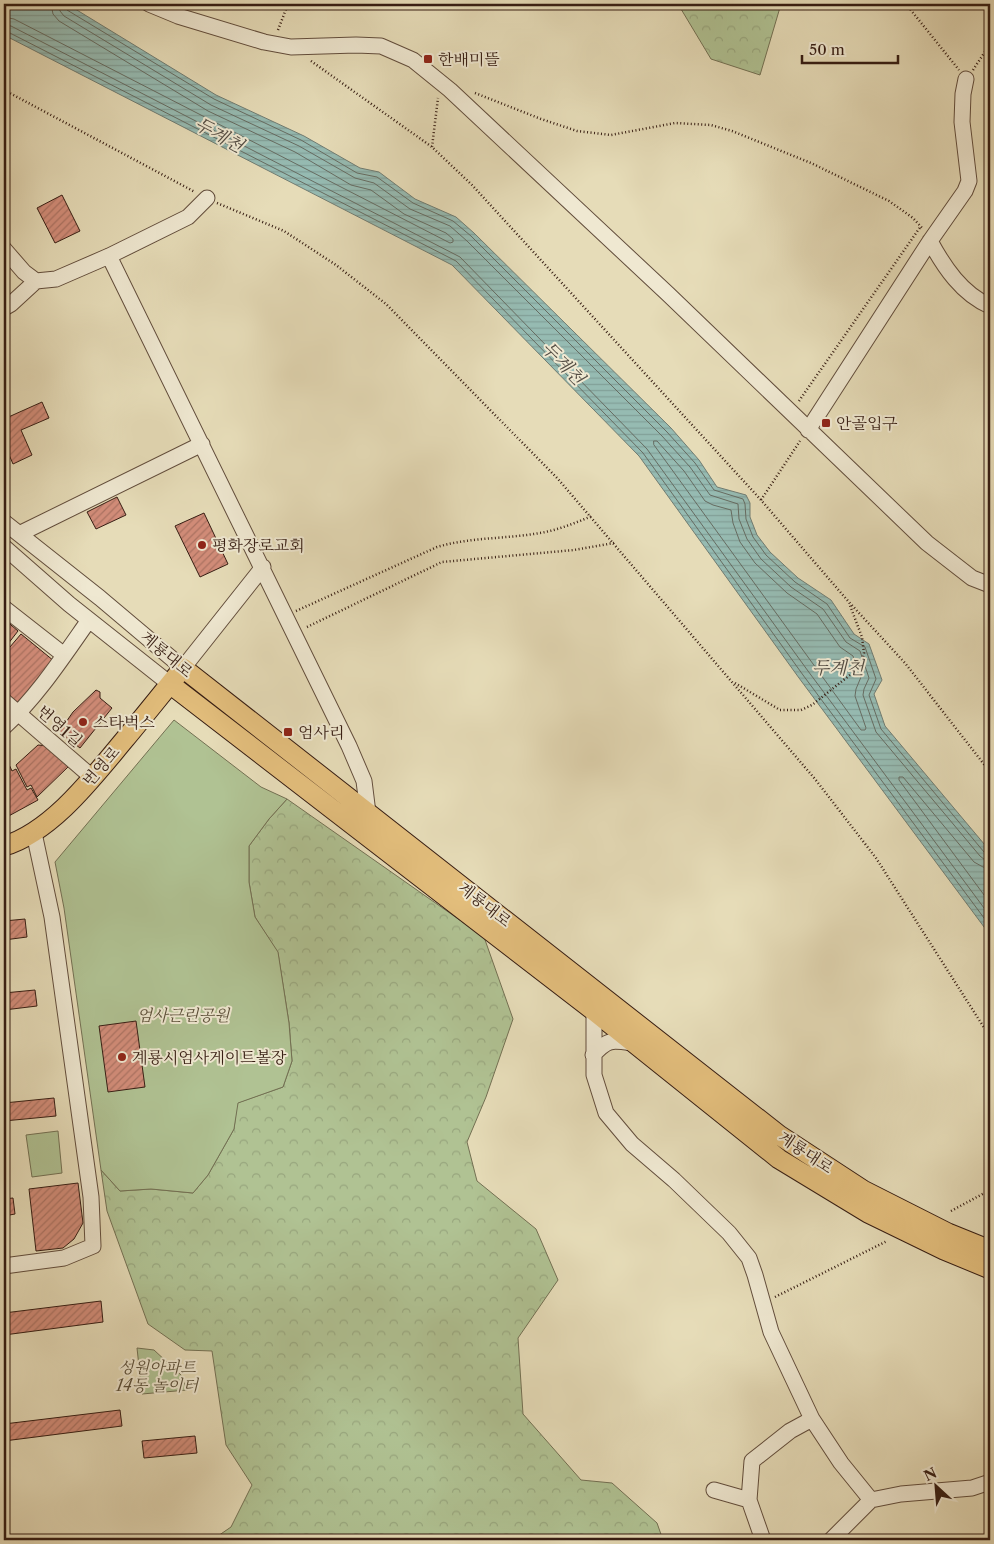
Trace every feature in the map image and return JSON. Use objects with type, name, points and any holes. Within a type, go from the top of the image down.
[{"type":"main road","name":"번영로","points":[[4,846],[34,833],[93,778],[184,668]]},
{"type":"main road","name":"계룡대로","points":[[184,668],[779,1135],[863,1190],[948,1233],[990,1250]]},
{"type":"main road","name":"계룡대로","points":[[170,684],[594,1011],[780,1159],[868,1213],[944,1250],[990,1269]]},
{"type":"street","points":[[149,4],[178,16],[273,44],[292,47],[381,46],[413,60],[446,87],[668,294],[927,543],[972,578],[990,586]]},
{"type":"street","points":[[808,430],[930,241],[965,191],[969,181],[962,122],[963,94],[966,79]]},
{"type":"street","points":[[4,308],[36,281],[56,279],[109,256],[188,217],[207,198]]},
{"type":"street","points":[[930,241],[940,260],[960,285],[990,306]]},
{"type":"street","points":[[4,249],[24,272],[36,281]]},
{"type":"street","points":[[109,256],[263,567],[349,746],[364,780],[368,813]]},
{"type":"street","points":[[19,534],[202,444]]},
{"type":"street","name":"계룡대로","points":[[4,522],[184,668]]},
{"type":"street","name":"계룡대로","points":[[4,547],[89,620],[170,684]]},
{"type":"street","points":[[184,668],[263,567]]},
{"type":"street","points":[[4,608],[64,655]]},
{"type":"street","points":[[4,727],[19,713],[89,620]]},
{"type":"street","name":"번영1길","points":[[4,701],[93,778]]},
{"type":"street","points":[[4,1266],[64,1258],[93,1246],[91,1196],[56,943],[34,833]]},
{"type":"street","points":[[594,1011],[594,1075],[606,1113],[632,1144],[674,1180],[729,1232],[749,1258],[771,1332],[812,1419],[841,1463],[871,1500]]},
{"type":"street","points":[[593,1055],[602,1045],[611,1040],[632,1042]]},
{"type":"street","points":[[763,1540],[749,1500],[752,1461],[790,1431],[812,1419]]},
{"type":"street","points":[[831,1540],[871,1500],[901,1494],[972,1488],[990,1482]]},
{"type":"street","points":[[714,1490],[749,1500]]},
{"type":"path","points":[[273,44],[288,4]]},
{"type":"path","points":[[906,4],[966,79],[990,44]]},
{"type":"path","points":[[292,47],[432,147],[492,206],[761,500],[848,601],[906,663],[990,772]]},
{"type":"path","points":[[432,147],[438,98],[446,87],[468,90],[541,119],[578,131],[611,134],[675,123],[711,125],[732,131],[811,164],[889,201],[913,218],[921,226],[790,413]]},
{"type":"path","points":[[4,90],[207,198],[284,231],[336,265],[386,304],[558,478],[732,680],[814,779],[876,858],[990,1037]]},
{"type":"path","points":[[761,500],[808,430]]},
{"type":"path","points":[[286,615],[437,547],[456,541],[540,533],[569,526],[592,516]]},
{"type":"path","points":[[295,633],[442,562],[574,550],[614,544]]},
{"type":"path","points":[[732,680],[780,710],[801,710],[812,705],[860,667],[864,653],[862,637],[848,601]]},
{"type":"path","points":[[951,1211],[990,1190]]},
{"type":"path","points":[[762,1304],[887,1241]]},
{"type":"green space","points":[[678,4],[781,4],[760,75],[711,59]]},
{"type":"green space","name":"엄사근린공원","points":[[174,720],[261,787],[287,799],[249,846],[249,882],[255,917],[278,952],[289,1023],[292,1061],[283,1087],[238,1103],[234,1129],[208,1175],[193,1193],[151,1189],[120,1191],[101,1170],[64,908],[55,862]]},
{"type":"green space","points":[[287,799],[484,937],[513,1019],[486,1097],[467,1142],[477,1181],[536,1229],[558,1280],[518,1338],[523,1414],[581,1480],[612,1483],[657,1523],[663,1540],[212,1540],[231,1527],[252,1485],[226,1445],[212,1351],[185,1350],[148,1324],[107,1211],[101,1170],[120,1191],[151,1189],[193,1193],[208,1175],[234,1129],[237,1103],[283,1087],[292,1061],[289,1023],[278,953],[255,917],[249,882],[249,846]]},
{"type":"green space","points":[[58,1131],[62,1173],[32,1177],[26,1135]]},
{"type":"green space","name":"성원아파트 14동 놀이터","points":[[137,1348],[154,1350],[181,1375],[187,1390],[142,1394]]},
{"type":"water","name":"두계천","points":[[4,4],[67,4],[216,95],[304,136],[360,168],[379,172],[415,199],[456,217],[474,233],[671,428],[699,460],[717,487],[746,495],[750,503],[750,517],[757,535],[770,552],[798,578],[831,600],[854,634],[869,644],[882,680],[874,694],[885,726],[990,851],[990,935],[799,678],[639,456],[452,265],[4,35]]},
{"type":"building","points":[[62,195],[80,231],[55,243],[37,208]]},
{"type":"building","points":[[42,402],[49,418],[21,430],[32,455],[13,464],[4,443],[4,419]]},
{"type":"building","points":[[117,497],[126,515],[96,529],[87,512]]},
{"type":"building","name":"평화장로교회","points":[[204,513],[228,564],[200,577],[175,526]]},
{"type":"building","points":[[4,619],[18,631],[4,649]]},
{"type":"building","points":[[21,634],[54,661],[19,703],[10,703],[4,698],[4,654]]},
{"type":"building","name":"스타벅스","points":[[96,690],[100,692],[100,698],[112,708],[80,748],[59,732],[73,712]]},
{"type":"building","points":[[38,745],[48,746],[67,762],[68,767],[37,797],[31,785],[27,787],[16,765]]},
{"type":"building","points":[[7,760],[12,771],[16,769],[27,790],[31,788],[38,800],[5,818],[4,762]]},
{"type":"building","points":[[25,919],[27,937],[4,940],[4,921]]},
{"type":"building","points":[[35,990],[37,1006],[4,1010],[4,993]]},
{"type":"building","name":"계룡시엄사게이트볼장","points":[[136,1021],[145,1087],[108,1092],[99,1026]]},
{"type":"building","points":[[54,1098],[56,1116],[4,1121],[4,1103]]},
{"type":"building","points":[[78,1183],[83,1223],[74,1239],[63,1248],[36,1251],[29,1189]]},
{"type":"building","points":[[13,1198],[15,1214],[4,1216],[4,1199]]},
{"type":"building","points":[[101,1301],[103,1322],[4,1335],[4,1313]]},
{"type":"building","points":[[120,1410],[122,1426],[4,1441],[4,1424]]},
{"type":"building","points":[[195,1436],[197,1453],[144,1458],[142,1441]]},
{"type":"place","name":"한배미뜰","points":[[428,59]]},
{"type":"place","name":"안골입구","points":[[826,423]]},
{"type":"place","name":"평화장로교회","points":[[202,545]]},
{"type":"place","name":"스타벅스","points":[[83,722]]},
{"type":"place","name":"엄사리","points":[[288,732]]},
{"type":"place","name":"계룡시엄사게이트볼장","points":[[122,1057]]}]
